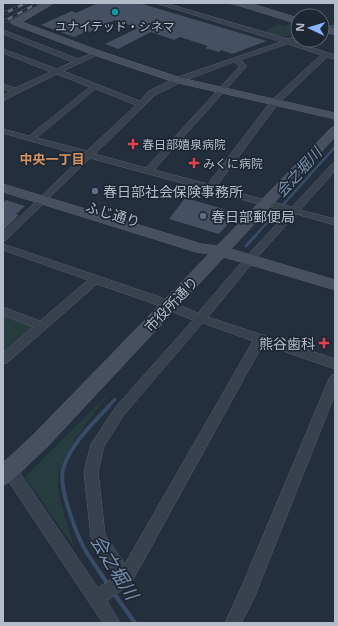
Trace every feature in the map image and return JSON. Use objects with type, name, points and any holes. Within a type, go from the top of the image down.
[{"type":"street","points":[[3,27],[50,3]]},
{"type":"street","points":[[159,3],[335,57]]},
{"type":"street","points":[[231,3],[247,4]]},
{"type":"street","points":[[240,3],[290,18]]},
{"type":"street","points":[[15,22],[97,53],[178,80],[335,116]]},
{"type":"street","points":[[3,32],[79,62]]},
{"type":"street","points":[[3,238],[158,89],[178,80],[289,42]]},
{"type":"street","points":[[3,51],[141,104]]},
{"type":"street","points":[[3,99],[15,91],[97,53]]},
{"type":"street","points":[[210,188],[274,103],[326,54]]},
{"type":"street","points":[[149,170],[244,66],[237,60]]},
{"type":"street","points":[[3,86],[15,91]]},
{"type":"street","points":[[30,139],[95,86]]},
{"type":"street","name":"市役所通り","points":[[5,471],[175,309],[335,130]]},
{"type":"street","points":[[3,131],[335,222]]},
{"type":"street","points":[[123,580],[98,537],[91,472],[98,444],[119,412],[197,317],[244,268],[248,259],[335,166]]},
{"type":"street","name":"ふじ通り","points":[[3,180],[45,197],[201,249],[225,252],[335,285]]},
{"type":"street","name":"ふじ通り","points":[[3,188],[45,197]]},
{"type":"street","points":[[3,247],[160,301],[175,309],[197,317],[335,364]]},
{"type":"street","points":[[3,360],[96,279]]},
{"type":"street","points":[[3,311],[42,326]]},
{"type":"street","points":[[98,597],[123,580],[260,339]]},
{"type":"street","points":[[233,623],[248,592],[335,379]]},
{"type":"street","points":[[5,471],[98,597],[112,623]]},
{"type":"green space","points":[[290,23],[290,36],[273,35],[264,32],[278,24],[284,26]]},
{"type":"green space","points":[[3,313],[39,327],[3,357]]},
{"type":"green space","points":[[110,392],[76,438],[68,451],[58,476],[59,495],[74,547],[25,477]]},
{"type":"building","points":[[98,3],[139,3],[267,41],[232,54],[221,50],[219,52],[205,48],[208,46],[180,37],[174,40],[151,32],[118,49],[105,44],[138,28],[115,20],[90,32],[87,31],[74,37],[41,25],[72,11],[76,13]]},
{"type":"building","name":"春日部郵便局","points":[[185,198],[238,213],[219,234],[169,219]]},
{"type":"building","points":[[6,200],[25,206],[16,214],[19,215],[3,231],[3,203]]},
{"type":"waterway","name":"会之堀川","points":[[255,236],[335,147]]},
{"type":"waterway","name":"会之堀川","points":[[246,246],[256,235]]},
{"type":"waterway","name":"会之堀川","points":[[108,407],[115,399]]},
{"type":"waterway","name":"会之堀川","points":[[109,406],[76,443],[66,460],[62,477],[69,512],[78,536],[87,553],[109,586]]},
{"type":"waterway","name":"会之堀川","points":[[113,592],[135,623]]},
{"type":"railway","points":[[3,14],[26,3]]},
{"type":"railway","points":[[3,22],[38,3]]},
{"type":"place","name":"ユナイテッド・シネマ","points":[[115,12]]},
{"type":"place","name":"春日部嬉泉病院","points":[[133,144]]},
{"type":"place","name":"みくに病院","points":[[194,163]]},
{"type":"place","name":"春日部社会保険事務所","points":[[95,191]]},
{"type":"place","name":"春日部郵便局","points":[[203,216]]},
{"type":"place","name":"熊谷歯科","points":[[324,343]]},
{"type":"district","name":"中央一丁目","points":[[52,159]]}]
